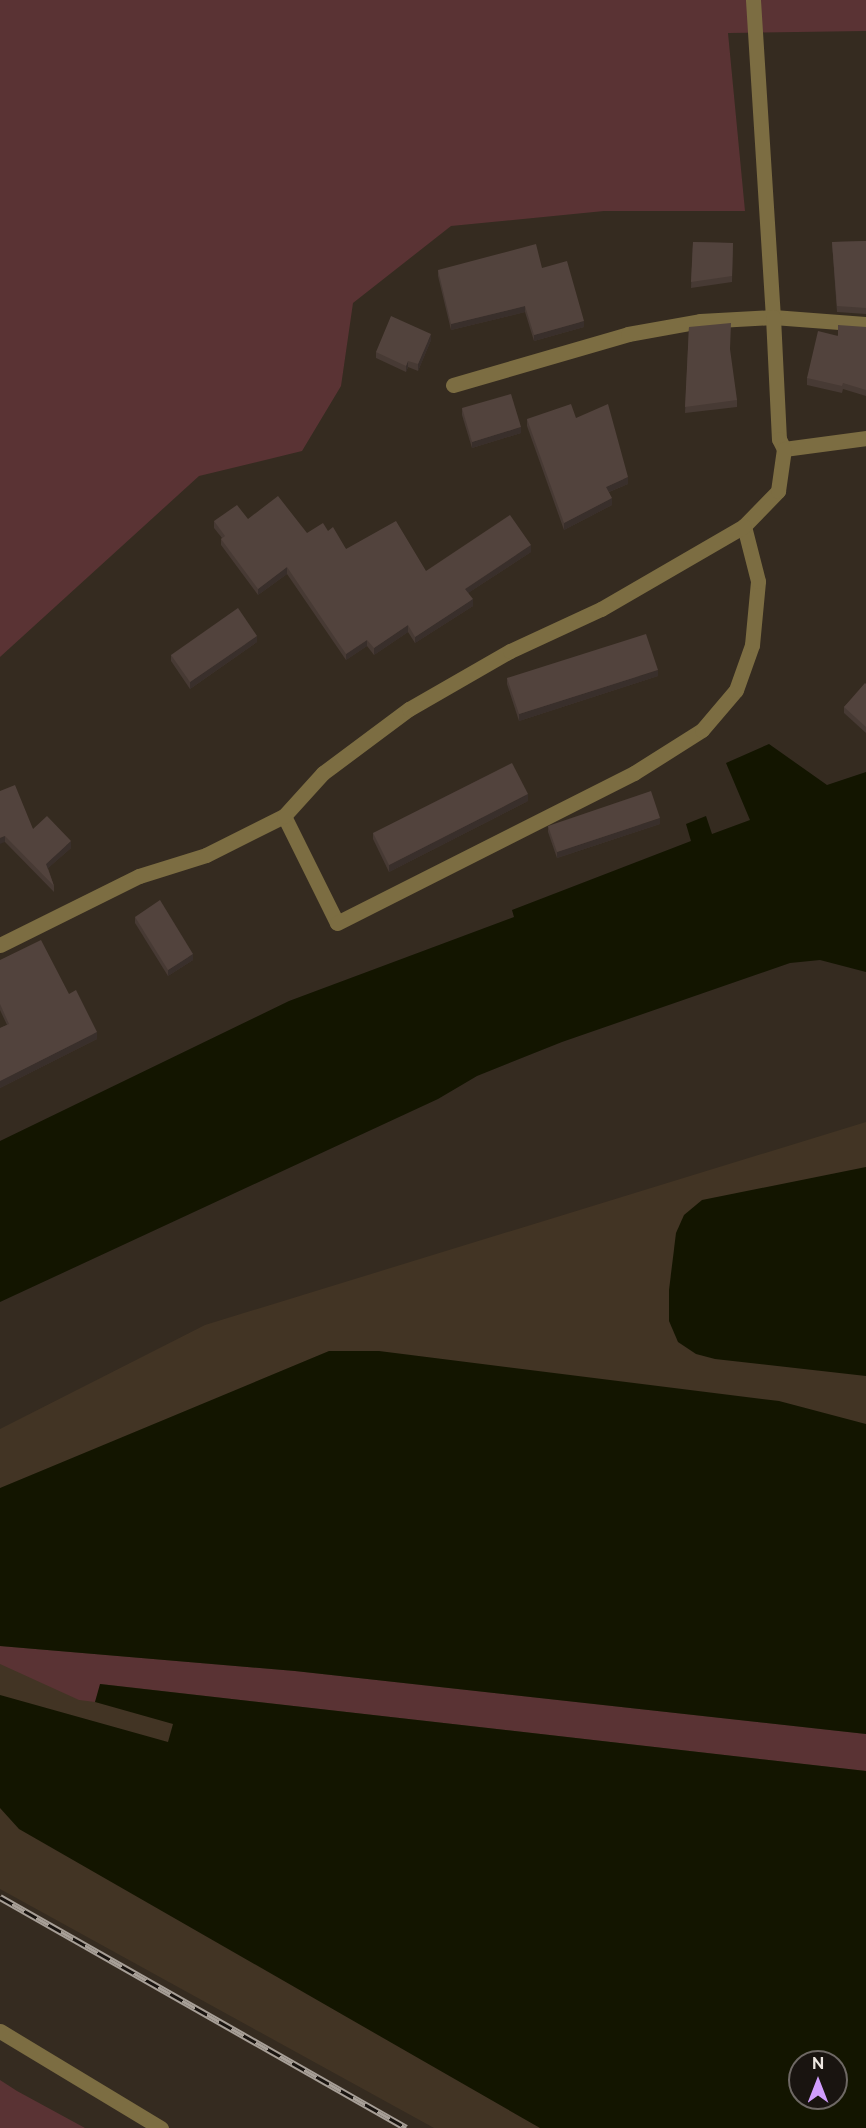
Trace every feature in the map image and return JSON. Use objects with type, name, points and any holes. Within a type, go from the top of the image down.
[{"type":"lane","points":[[0,945],[139,876],[206,855],[284,816],[323,774],[409,709],[510,651],[601,609],[744,526],[778,491],[784,449],[779,439],[753,0]]},
{"type":"lane","points":[[453,385],[628,334],[700,321],[773,317],[866,324]]},
{"type":"lane","points":[[784,449],[866,438]]},
{"type":"lane","points":[[284,816],[337,923],[634,774],[702,730],[736,690],[752,645],[758,581],[744,526]]},
{"type":"lane","points":[[0,2031],[161,2128]]},
{"type":"shaded area","points":[[0,0],[866,0],[866,31],[728,33],[745,211],[604,211],[451,226],[353,303],[341,386],[302,451],[199,476],[0,657]]},
{"type":"shaded area","points":[[769,744],[827,785],[866,772],[866,972],[820,960],[790,963],[562,1042],[477,1076],[438,1099],[0,1302],[0,1141],[289,1001],[514,917],[512,910],[691,841],[686,824],[706,816],[712,834],[750,820],[726,763]]},
{"type":"shaded area","points":[[866,1122],[866,2128],[434,2128],[0,1889],[0,1429],[205,1325]]},
{"type":"shaded area","points":[[866,1167],[866,1376],[715,1359],[696,1354],[678,1342],[669,1321],[669,1290],[676,1233],[684,1215],[702,1200]]},
{"type":"shaded area","points":[[329,1351],[379,1351],[779,1401],[866,1424],[866,1734],[295,1671],[0,1646],[0,1488]]},
{"type":"shaded area","points":[[0,1646],[295,1671],[866,1734],[866,1771],[101,1684],[95,1702],[79,1700],[0,1664]]},
{"type":"shaded area","points":[[100,1684],[866,1771],[866,2128],[540,2128],[19,1829],[0,1808],[0,1695],[168,1742],[173,1724],[95,1702]]},
{"type":"shaded area","points":[[0,2080],[17,2091],[85,2128],[0,2128]]},
{"type":"building","points":[[866,241],[866,308],[837,306],[832,242]]},
{"type":"building","points":[[693,242],[733,243],[732,276],[691,282]]},
{"type":"building","points":[[536,244],[542,268],[567,261],[584,321],[534,335],[525,306],[451,324],[438,270]]},
{"type":"building","points":[[391,316],[431,334],[418,364],[408,361],[406,366],[376,352]]},
{"type":"building","points":[[731,323],[730,349],[737,400],[685,407],[689,327]]},
{"type":"building","points":[[838,325],[866,327],[866,390],[843,383],[842,386],[807,378],[818,331],[838,336]]},
{"type":"building","points":[[511,394],[521,427],[472,442],[462,408]]},
{"type":"building","points":[[571,404],[576,418],[608,404],[628,477],[606,487],[612,498],[564,523],[527,419]]},
{"type":"building","points":[[278,496],[307,533],[323,523],[328,531],[333,527],[346,549],[396,521],[426,571],[510,515],[531,545],[465,589],[473,599],[415,637],[408,625],[374,648],[367,640],[346,654],[287,567],[258,589],[221,539],[225,536],[214,521],[237,505],[248,519]]},
{"type":"building","points":[[238,608],[257,636],[190,682],[171,655]]},
{"type":"building","points":[[646,634],[658,670],[519,714],[507,678]]},
{"type":"building","points":[[866,684],[866,727],[844,707]]},
{"type":"building","points":[[512,763],[528,794],[389,865],[373,833]]},
{"type":"building","points":[[15,785],[33,829],[47,816],[71,841],[46,864],[54,886],[5,836],[0,838],[0,791]]},
{"type":"building","points":[[651,791],[660,818],[557,852],[548,826]]},
{"type":"building","points":[[160,900],[193,954],[168,970],[135,917]]},
{"type":"building","points":[[41,940],[69,994],[76,990],[97,1032],[0,1081],[0,1028],[9,1024],[0,1004],[0,960]]},
{"type":"railway","points":[[0,1897],[406,2128]]}]
